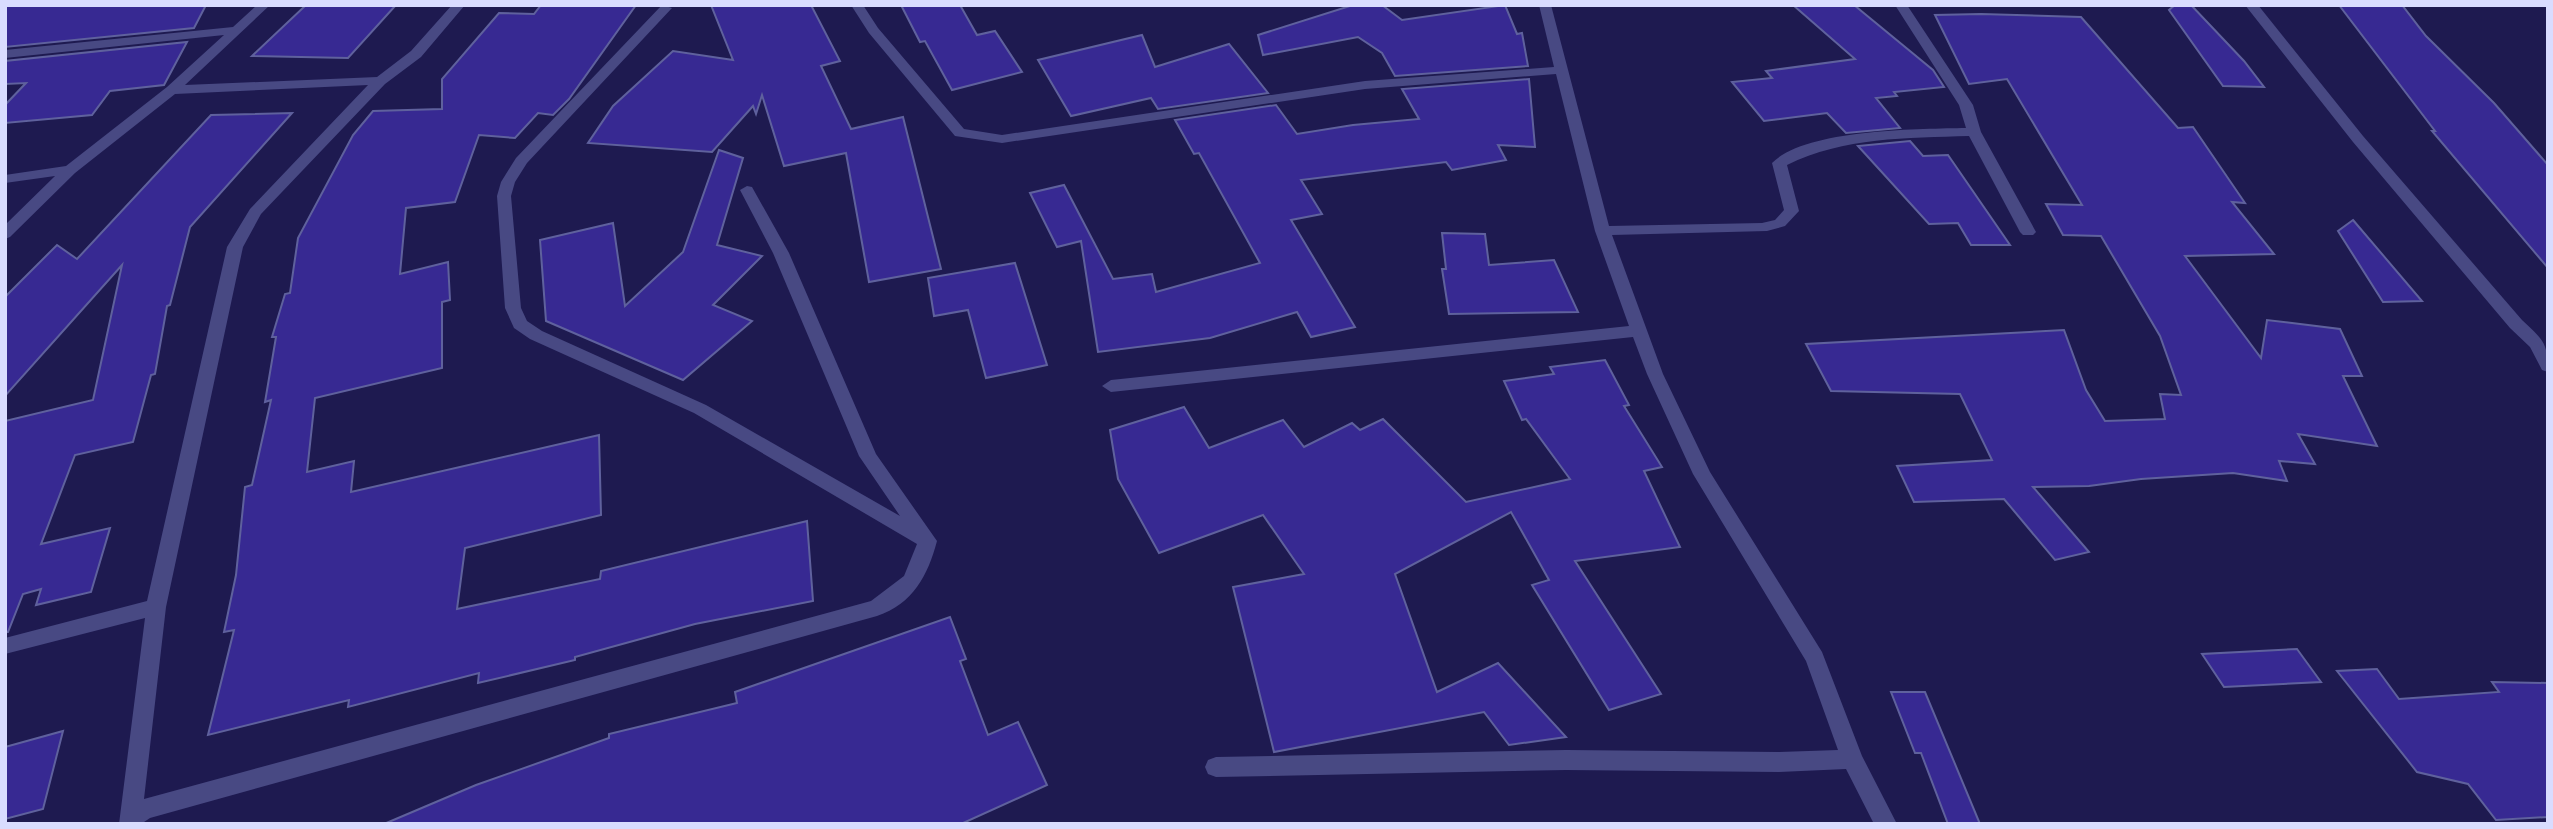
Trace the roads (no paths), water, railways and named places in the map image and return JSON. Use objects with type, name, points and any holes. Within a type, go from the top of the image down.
[{"type":"street","points":[[5,234],[71,170],[172,90],[264,5]]},
{"type":"street","points":[[130,820],[156,607],[235,247],[255,212],[380,81],[416,54],[459,5]]},
{"type":"street","points":[[856,5],[873,30],[960,133],[981,138],[1002,139],[1365,85],[1561,70]]},
{"type":"street","points":[[1545,5],[1603,232],[1637,331],[1702,474],[1815,658],[1852,760],[1886,824]]},
{"type":"street","points":[[1901,5],[1966,105],[1974,132],[2028,232]]},
{"type":"street","points":[[2251,5],[2358,139],[2516,324],[2542,347],[2548,366]]},
{"type":"street","points":[[666,8],[522,161],[508,182],[504,196],[513,308],[520,324],[536,335],[700,409],[927,541]]},
{"type":"street","points":[[5,54],[238,30]]},
{"type":"street","points":[[172,90],[380,81]]},
{"type":"street","points":[[1603,232],[1762,228],[1780,223],[1792,211],[1779,163],[1797,152],[1876,135],[1974,132]]},
{"type":"street","points":[[5,179],[71,170]]},
{"type":"street","points":[[130,820],[145,809],[877,608],[902,594],[919,573],[927,541],[868,456],[781,253],[747,190]]},
{"type":"street","points":[[1111,386],[1637,331]]},
{"type":"street","points":[[5,646],[156,607]]},
{"type":"street","points":[[1216,767],[1566,760],[1852,760]]}]
